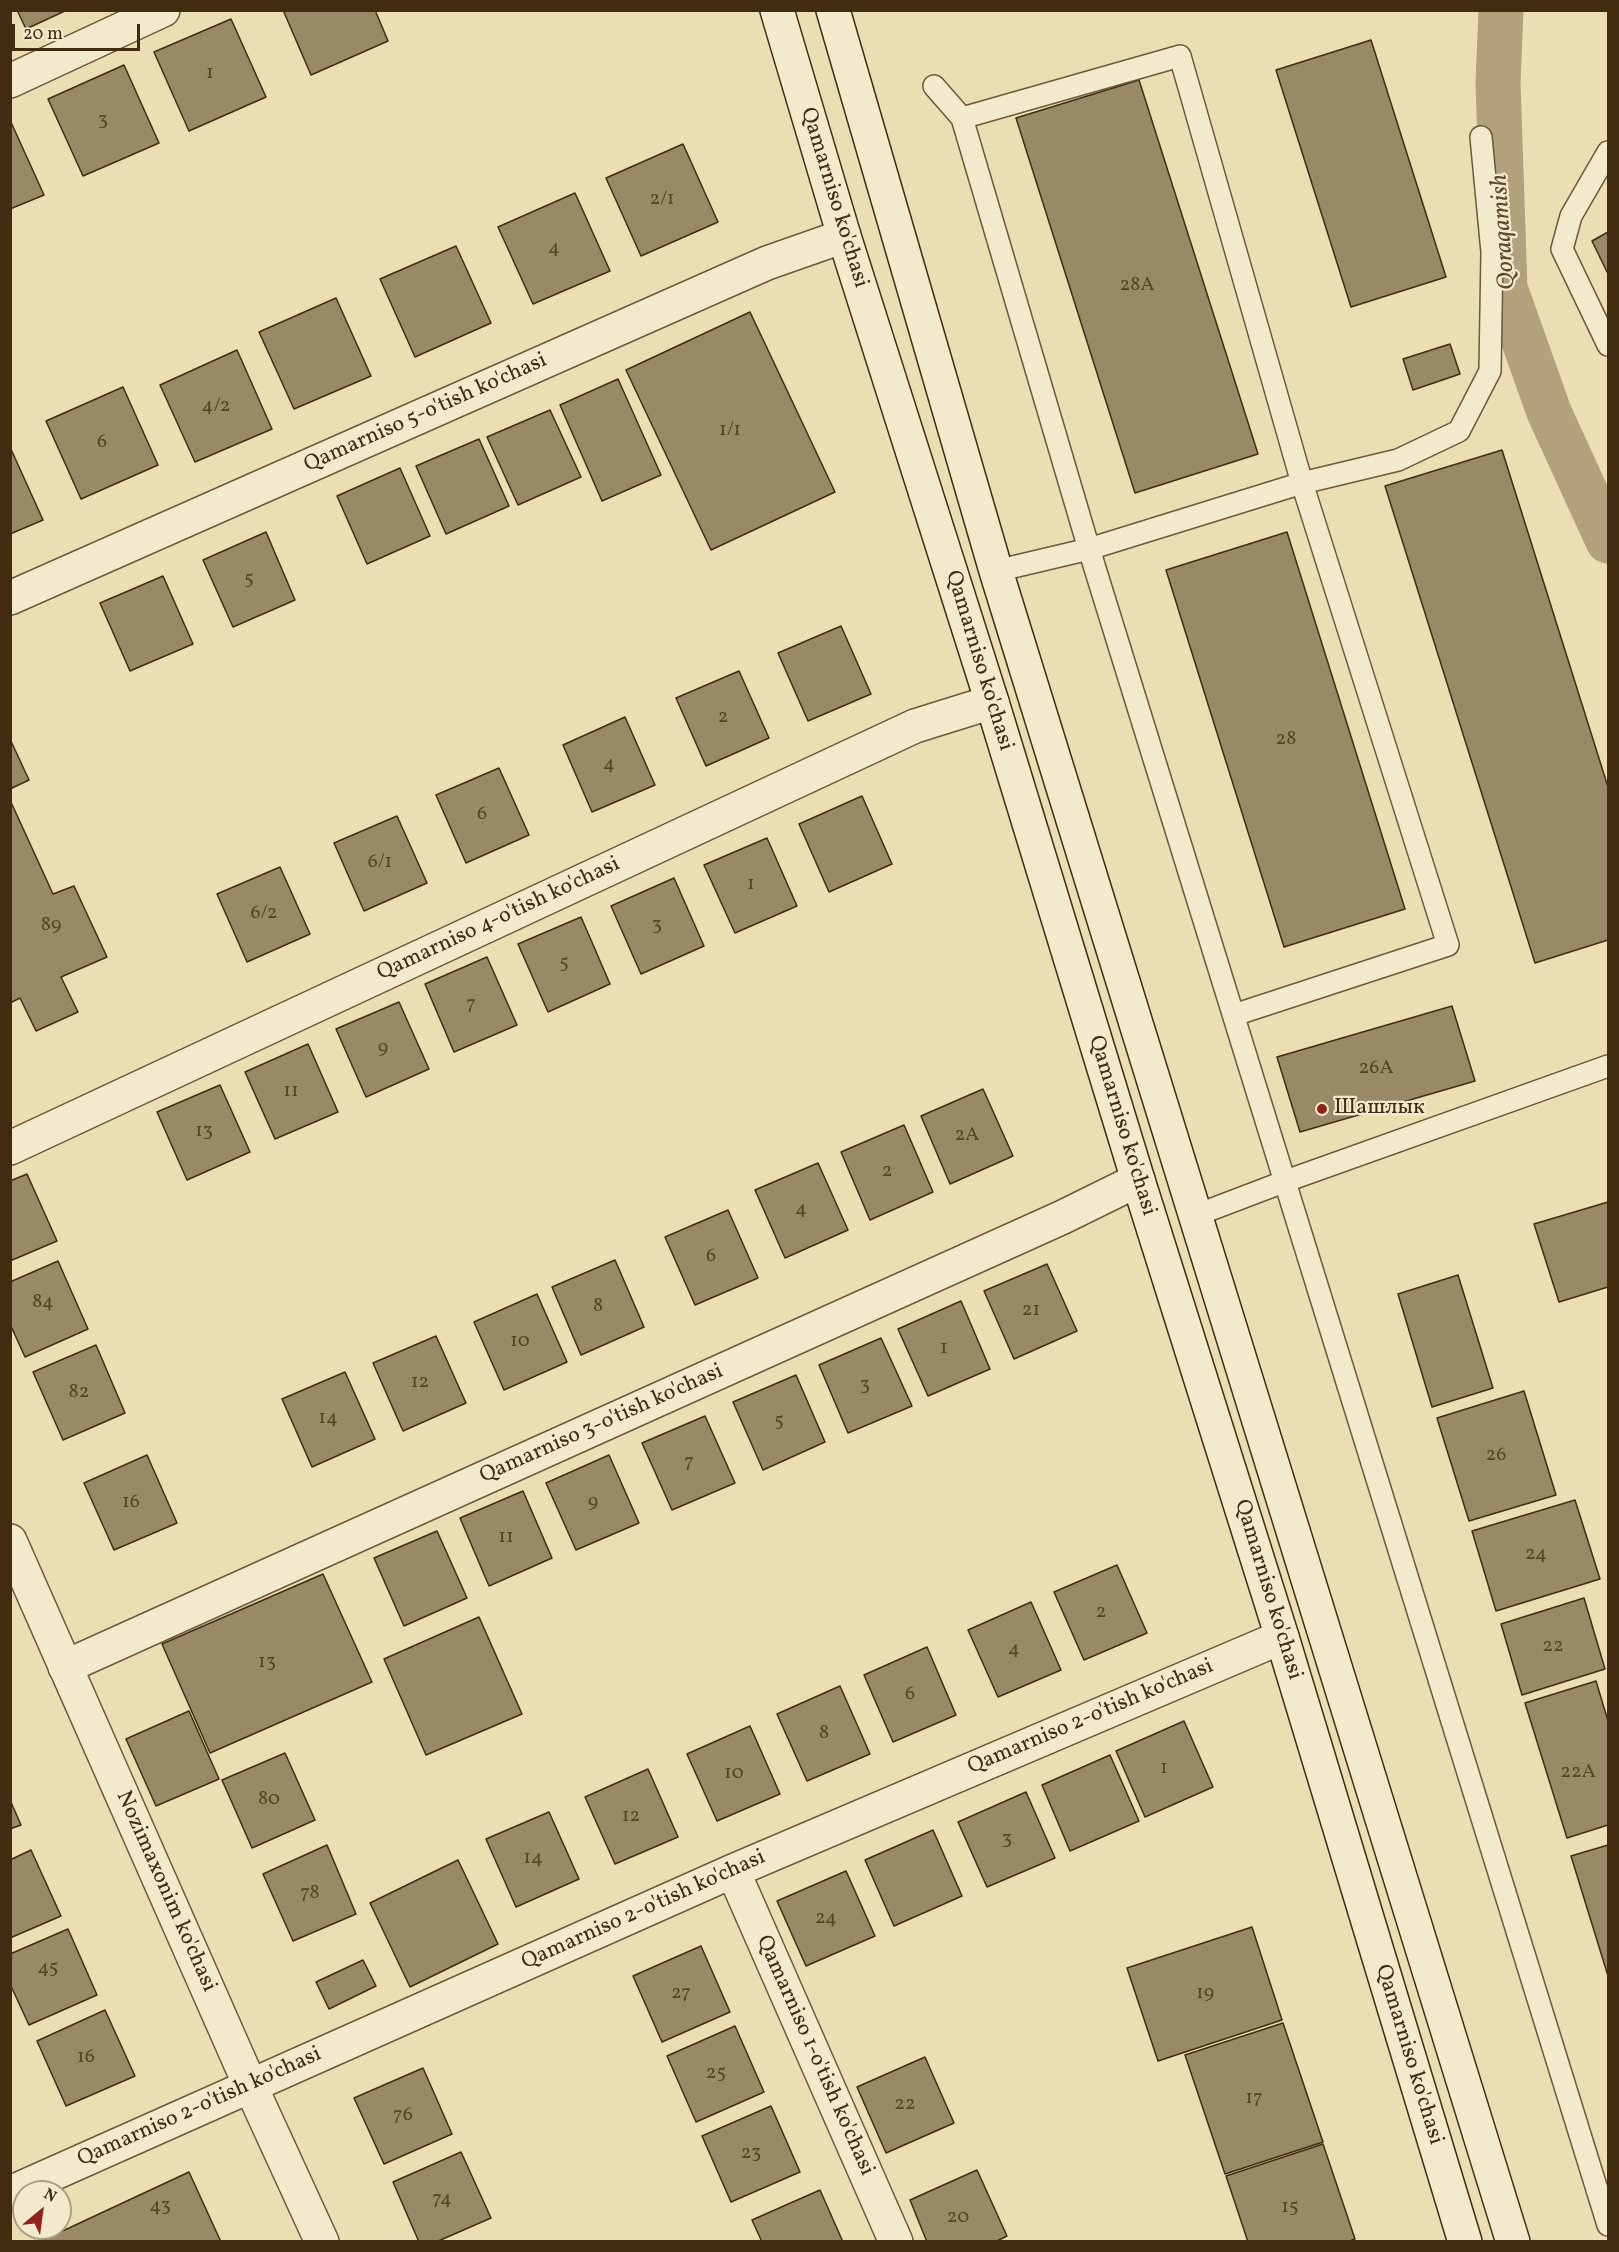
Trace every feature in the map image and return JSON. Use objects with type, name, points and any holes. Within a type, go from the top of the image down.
[{"type":"street","points":[[10,81],[163,10]]},
{"type":"street","name":"Qamarniso ko'chasi","points":[[777,10],[844,236],[992,702],[1138,1180],[1282,1637],[1465,2241]]},
{"type":"street","name":"Qamarniso ko'chasi","points":[[833,10],[996,571],[1513,2241]]},
{"type":"street","name":"Qamarniso 5-o'tish ko'chasi","points":[[10,598],[767,263],[844,236]]},
{"type":"street","name":"Qamarniso 4-o'tish ko'chasi","points":[[10,1148],[915,726],[992,702]]},
{"type":"street","name":"Qamarniso 3-o'tish ko'chasi","points":[[65,1667],[1063,1217],[1138,1180]]},
{"type":"street","name":"Nozimaxonim ko'chasi","points":[[10,1541],[250,2085],[322,2241]]},
{"type":"street","name":"Qamarniso 2-o'tish ko'chasi","points":[[10,2193],[733,1871],[1282,1637]]},
{"type":"street","name":"Qamarniso 1-o'tish ko'chasi","points":[[733,1871],[896,2241]]},
{"type":"lane","points":[[962,118],[1180,56],[1302,483],[1449,945],[1234,1015]]},
{"type":"lane","points":[[934,86],[962,118],[1089,549],[1608,2225]]},
{"type":"lane","points":[[996,571],[1089,549],[1302,483],[1398,460],[1459,431],[1490,371],[1492,252],[1481,137]]},
{"type":"lane","points":[[1608,152],[1571,216],[1562,249],[1608,345]]},
{"type":"lane","points":[[1194,1216],[1608,1066]]},
{"type":"building","points":[[17,10],[67,10],[26,29]]},
{"type":"building","points":[[283,10],[375,10],[388,41],[311,75]]},
{"type":"building","points":[[231,19],[266,97],[189,131],[154,52]]},
{"type":"building","points":[[1371,40],[1446,277],[1351,307],[1276,70]]},
{"type":"building","points":[[124,65],[159,143],[83,176],[48,99]]},
{"type":"building","points":[[1139,80],[1258,454],[1135,493],[1016,118]]},
{"type":"building","points":[[10,120],[44,195],[10,209]]},
{"type":"building","points":[[683,144],[718,222],[641,256],[606,178]]},
{"type":"building","points":[[575,193],[610,271],[533,304],[498,227]]},
{"type":"building","points":[[1608,232],[1608,274],[1592,241]]},
{"type":"building","points":[[456,246],[491,323],[415,357],[380,279]]},
{"type":"building","points":[[336,298],[371,376],[294,409],[259,332]]},
{"type":"building","points":[[750,312],[835,492],[711,550],[626,370]]},
{"type":"building","points":[[1450,344],[1460,374],[1413,390],[1403,359]]},
{"type":"building","points":[[237,350],[272,429],[195,462],[160,385]]},
{"type":"building","points":[[618,379],[661,475],[602,501],[560,405]]},
{"type":"building","points":[[123,387],[158,465],[81,499],[46,421]]},
{"type":"building","points":[[550,410],[581,477],[518,505],[487,437]]},
{"type":"building","points":[[479,439],[509,506],[446,534],[416,466]]},
{"type":"building","points":[[10,447],[43,520],[10,534]]},
{"type":"building","points":[[1502,450],[1608,787],[1608,940],[1535,963],[1385,486]]},
{"type":"building","points":[[400,468],[430,536],[367,564],[337,496]]},
{"type":"building","points":[[266,532],[295,600],[233,627],[203,560]]},
{"type":"building","points":[[1287,532],[1405,909],[1284,947],[1166,570]]},
{"type":"building","points":[[163,576],[193,644],[130,671],[100,603]]},
{"type":"building","points":[[841,626],[871,694],[808,721],[778,653]]},
{"type":"building","points":[[739,671],[769,738],[706,766],[676,698]]},
{"type":"building","points":[[625,717],[655,785],[592,812],[563,745]]},
{"type":"building","points":[[10,739],[29,780],[10,789]]},
{"type":"building","points":[[499,768],[529,835],[466,863],[436,795]]},
{"type":"building","points":[[862,796],[892,864],[829,892],[799,824]]},
{"type":"building","points":[[10,800],[53,894],[74,886],[107,957],[61,977],[78,1012],[36,1031],[20,998],[10,1003]]},
{"type":"building","points":[[397,816],[427,883],[364,911],[334,843]]},
{"type":"building","points":[[767,838],[797,906],[735,933],[704,865]]},
{"type":"building","points":[[280,867],[310,934],[247,962],[217,894]]},
{"type":"building","points":[[674,878],[704,946],[641,974],[611,906]]},
{"type":"building","points":[[581,917],[610,984],[548,1012],[518,944]]},
{"type":"building","points":[[487,957],[517,1025],[454,1052],[425,984]]},
{"type":"building","points":[[399,1002],[429,1069],[366,1097],[336,1029]]},
{"type":"building","points":[[1452,1006],[1475,1081],[1300,1132],[1277,1057]]},
{"type":"building","points":[[308,1044],[338,1112],[275,1139],[245,1072]]},
{"type":"building","points":[[220,1085],[250,1152],[187,1180],[157,1112]]},
{"type":"building","points":[[983,1089],[1013,1156],[950,1184],[921,1116]]},
{"type":"building","points":[[904,1125],[933,1192],[870,1220],[841,1152]]},
{"type":"building","points":[[818,1163],[848,1230],[785,1258],[755,1190]]},
{"type":"building","points":[[27,1174],[57,1241],[10,1261],[10,1181]]},
{"type":"building","points":[[1608,1202],[1608,1287],[1559,1302],[1534,1224]]},
{"type":"building","points":[[728,1210],[758,1278],[695,1305],[665,1237]]},
{"type":"building","points":[[615,1260],[644,1327],[581,1355],[552,1287]]},
{"type":"building","points":[[58,1261],[88,1329],[25,1357],[10,1324],[10,1282]]},
{"type":"building","points":[[1047,1264],[1077,1331],[1014,1359],[984,1291]]},
{"type":"building","points":[[1458,1275],[1493,1388],[1432,1407],[1398,1294]]},
{"type":"building","points":[[537,1294],[567,1362],[504,1390],[474,1322]]},
{"type":"building","points":[[961,1301],[990,1369],[928,1396],[898,1329]]},
{"type":"building","points":[[436,1336],[466,1403],[403,1431],[373,1363]]},
{"type":"building","points":[[881,1338],[912,1406],[848,1433],[819,1365]]},
{"type":"building","points":[[96,1345],[125,1413],[63,1440],[33,1372]]},
{"type":"building","points":[[345,1372],[375,1439],[312,1467],[282,1399]]},
{"type":"building","points":[[796,1375],[825,1442],[763,1470],[733,1402]]},
{"type":"building","points":[[1524,1391],[1556,1495],[1469,1521],[1437,1418]]},
{"type":"building","points":[[705,1416],[735,1483],[672,1510],[642,1443]]},
{"type":"building","points":[[147,1455],[177,1523],[114,1550],[84,1483]]},
{"type":"building","points":[[609,1455],[639,1523],[576,1550],[546,1483]]},
{"type":"building","points":[[523,1491],[552,1558],[489,1586],[460,1518]]},
{"type":"building","points":[[1575,1500],[1600,1579],[1496,1611],[1472,1531]]},
{"type":"building","points":[[437,1531],[467,1598],[404,1626],[374,1558]]},
{"type":"building","points":[[1117,1565],[1147,1633],[1084,1660],[1054,1592]]},
{"type":"building","points":[[323,1574],[372,1682],[210,1753],[162,1644]]},
{"type":"building","points":[[1584,1598],[1605,1669],[1522,1695],[1501,1624]]},
{"type":"building","points":[[1031,1602],[1061,1670],[998,1697],[968,1630]]},
{"type":"building","points":[[479,1617],[522,1714],[426,1755],[384,1659]]},
{"type":"building","points":[[927,1647],[956,1715],[893,1742],[864,1675]]},
{"type":"building","points":[[1596,1681],[1608,1721],[1608,1825],[1567,1838],[1525,1703]]},
{"type":"building","points":[[840,1686],[870,1754],[807,1781],[777,1714]]},
{"type":"building","points":[[189,1711],[219,1779],[156,1806],[126,1739]]},
{"type":"building","points":[[1184,1721],[1213,1787],[1145,1817],[1116,1751]]},
{"type":"building","points":[[750,1726],[780,1794],[717,1821],[687,1754]]},
{"type":"building","points":[[285,1753],[315,1820],[252,1848],[222,1780]]},
{"type":"building","points":[[1110,1755],[1139,1821],[1070,1851],[1042,1785]]},
{"type":"building","points":[[648,1769],[678,1837],[615,1864],[585,1797]]},
{"type":"building","points":[[1026,1792],[1055,1858],[987,1887],[958,1822]]},
{"type":"building","points":[[10,1800],[21,1825],[10,1829]]},
{"type":"building","points":[[549,1812],[579,1879],[516,1907],[486,1839]]},
{"type":"building","points":[[933,1830],[962,1896],[894,1926],[865,1860]]},
{"type":"building","points":[[327,1845],[356,1914],[293,1941],[263,1874]]},
{"type":"building","points":[[1608,1845],[1608,1976],[1571,1856]]},
{"type":"building","points":[[31,1850],[61,1916],[10,1938],[10,1860]]},
{"type":"building","points":[[458,1860],[498,1944],[410,1987],[370,1903]]},
{"type":"building","points":[[846,1871],[875,1936],[806,1966],[777,1901]]},
{"type":"building","points":[[1252,1927],[1282,2020],[1158,2061],[1127,1968]]},
{"type":"building","points":[[68,1929],[97,1995],[29,2025],[10,1984],[10,1954]]},
{"type":"building","points":[[701,1946],[730,2012],[662,2042],[633,1976]]},
{"type":"building","points":[[363,1960],[376,1986],[329,2009],[316,1982]]},
{"type":"building","points":[[105,2010],[135,2076],[66,2106],[37,2041]]},
{"type":"building","points":[[1283,2023],[1323,2142],[1225,2174],[1185,2055]]},
{"type":"building","points":[[735,2026],[764,2092],[696,2122],[667,2056]]},
{"type":"building","points":[[925,2057],[954,2123],[886,2153],[857,2087]]},
{"type":"building","points":[[423,2068],[452,2134],[384,2164],[354,2098]]},
{"type":"building","points":[[771,2106],[800,2172],[731,2202],[702,2136]]},
{"type":"building","points":[[1323,2144],[1355,2239],[1346,2242],[1248,2242],[1226,2176]]},
{"type":"building","points":[[461,2152],[491,2218],[436,2242],[419,2242],[393,2182]]},
{"type":"building","points":[[977,2170],[1007,2236],[995,2242],[927,2242],[910,2200]]},
{"type":"building","points":[[189,2172],[221,2242],[39,2242],[72,2240],[72,2227]]},
{"type":"building","points":[[820,2190],[843,2242],[762,2242],[752,2220]]},
{"type":"waterway","name":"Qoraqamish","points":[[1501,10],[1498,83],[1505,288],[1549,412],[1608,541]]},
{"type":"place","name":"Шашлык","points":[[1322,1109]]}]
